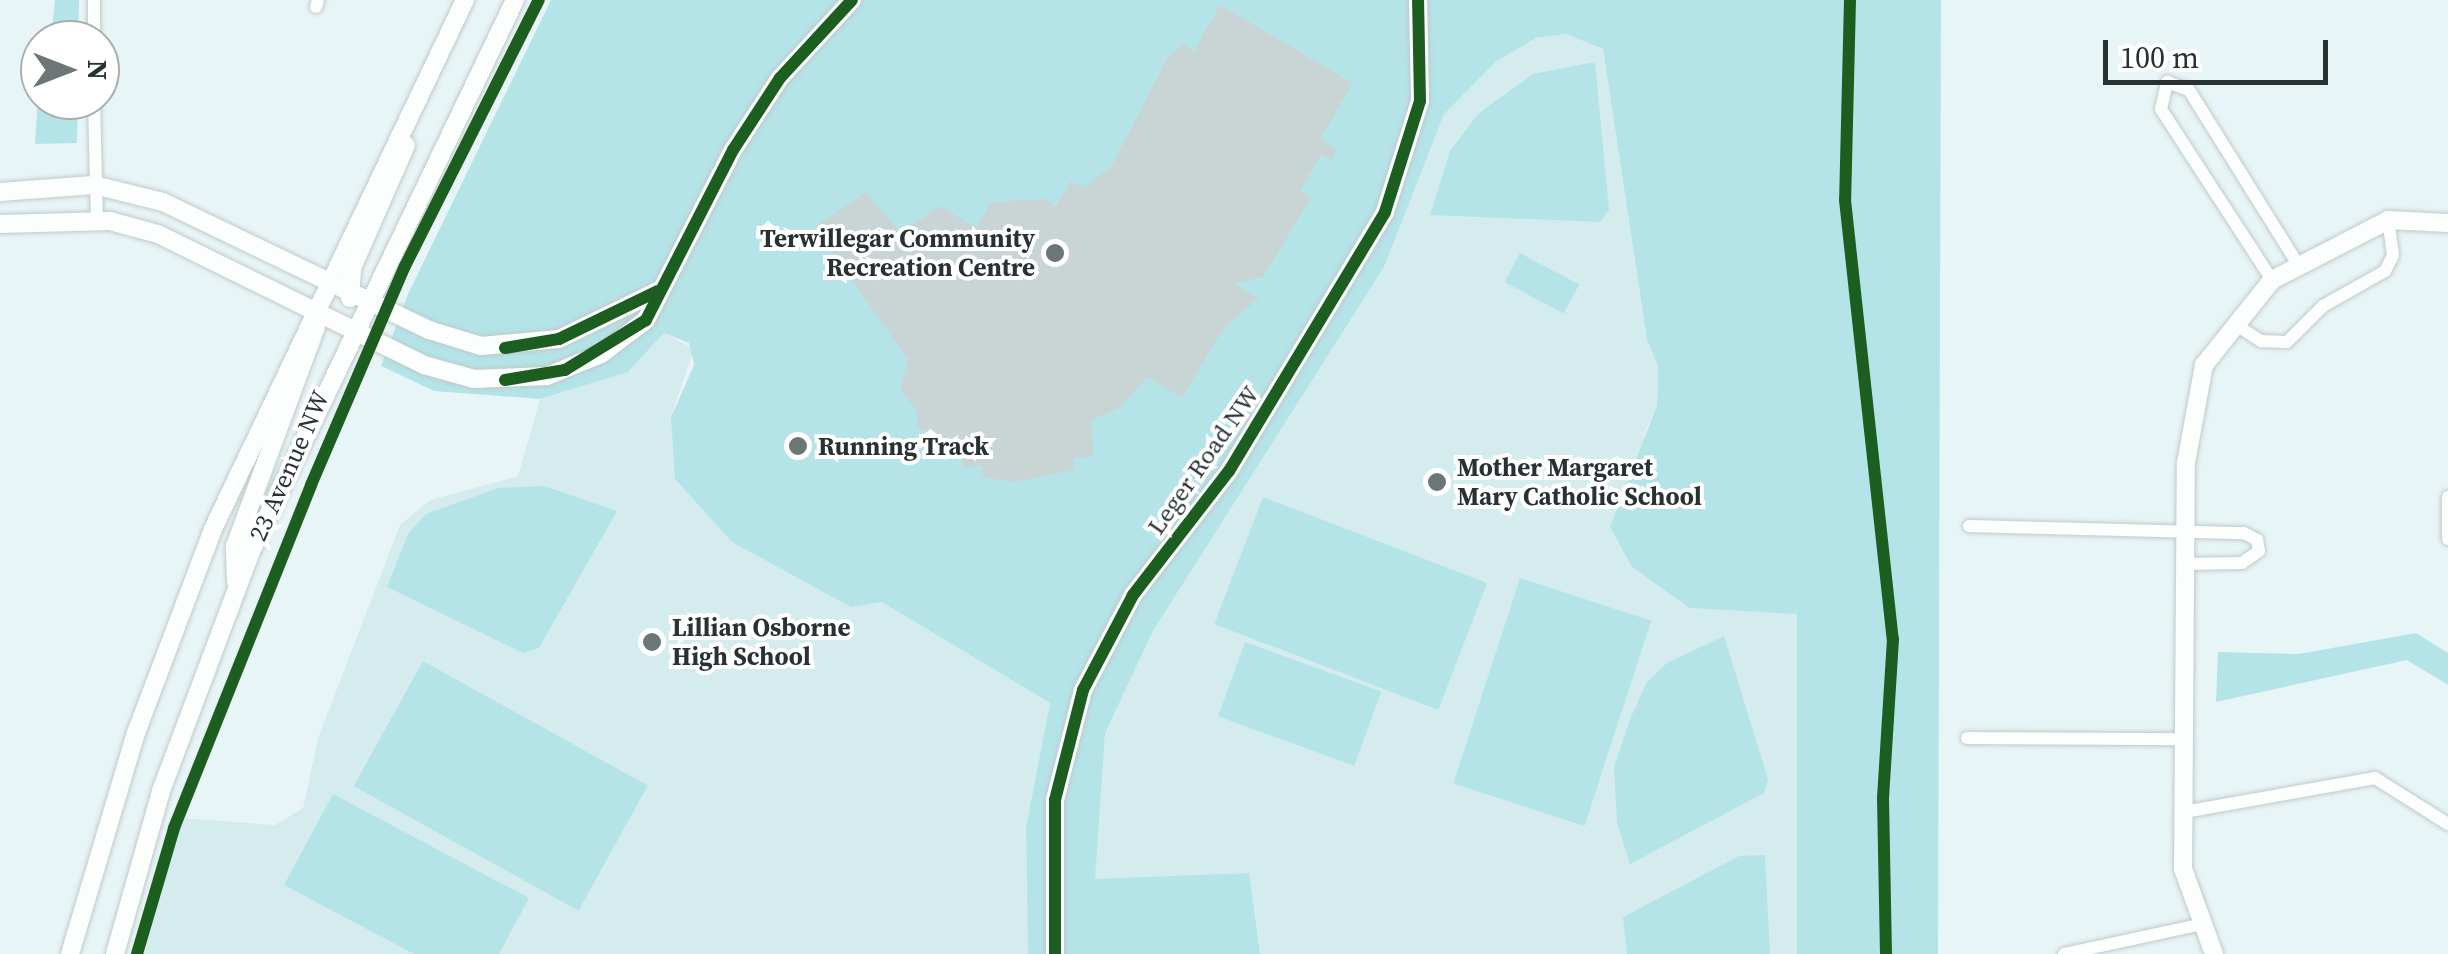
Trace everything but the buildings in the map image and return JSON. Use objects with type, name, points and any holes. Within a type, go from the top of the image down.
[{"type":"street","name":"23 Avenue NW","points":[[115,954],[161,791],[236,586],[352,328],[358,295],[515,0]]},
{"type":"street","points":[[0,224],[97,221],[158,234],[457,376],[546,376],[628,336],[646,320],[658,291],[780,78],[852,0]]},
{"type":"street","name":"Leger Road NW","points":[[1055,954],[1055,800],[1084,690],[1133,595],[1229,471],[1385,212],[1420,101],[1418,0]]},
{"type":"street","name":"23 Avenue NW","points":[[70,954],[180,611],[318,308],[327,278],[463,4]]},
{"type":"street","points":[[358,295],[352,268],[463,4]]},
{"type":"street","points":[[2272,280],[2161,109],[2167,82],[2189,90],[2298,266]]},
{"type":"street","points":[[94,120],[97,221]]},
{"type":"street","points":[[0,192],[94,185],[163,202],[458,342],[504,348],[558,339],[658,291]]},
{"type":"street","points":[[2236,326],[2261,341],[2286,342],[2340,294],[2385,271],[2394,255],[2388,220]]},
{"type":"street","points":[[2214,954],[2183,869],[2184,534],[2191,415],[2204,366],[2272,280],[2388,220],[2448,223]]},
{"type":"street","points":[[236,586],[234,546],[318,308]]},
{"type":"street","points":[[2448,497],[2448,539]]},
{"type":"street","points":[[1969,526],[2244,533],[2259,551],[2242,563],[2185,564]]},
{"type":"street","points":[[1967,738],[2185,739]]},
{"type":"street","points":[[2184,812],[2375,778],[2448,824]]},
{"type":"street","points":[[2064,954],[2203,924]]},
{"type":"shaded area","points":[[55,0],[79,0],[78,20],[53,20]]},
{"type":"shaded area","points":[[551,0],[1941,0],[1938,954],[1797,954],[1797,614],[1690,608],[1632,567],[1610,527],[1657,405],[1658,366],[1647,340],[1603,49],[1566,34],[1536,38],[1497,61],[1444,114],[1384,267],[1153,631],[1105,734],[1095,879],[1249,873],[1260,954],[1028,954],[1026,827],[1050,703],[882,602],[851,607],[732,542],[675,479],[671,417],[694,365],[689,343],[664,333],[628,372],[540,399],[434,391],[381,366],[408,294]]},
{"type":"shaded area","name":"Mother Margaret Mary Catholic School","points":[[1566,34],[1603,49],[1647,340],[1658,366],[1657,405],[1643,437],[1690,608],[1797,613],[1797,954],[1260,954],[1254,927],[1094,880],[1105,735],[1153,631],[1384,267],[1443,114],[1497,61],[1536,38]]},
{"type":"shaded area","points":[[1595,62],[1609,210],[1600,222],[1430,215],[1450,151],[1478,114],[1533,74]]},
{"type":"shaded area","points":[[36,120],[78,120],[77,143],[35,144]]},
{"type":"shaded area","points":[[1520,253],[1579,284],[1564,314],[1505,282]]},
{"type":"shaded area","name":"Lillian Osborne High School","points":[[664,333],[694,349],[671,417],[732,542],[881,601],[1050,703],[1026,827],[1028,954],[144,954],[182,818],[275,825],[303,808],[318,738],[400,525],[430,500],[518,476],[540,399],[628,372]]},
{"type":"shaded area","points":[[544,486],[617,511],[539,648],[523,653],[387,587],[408,534],[426,514],[498,488]]},
{"type":"shaded area","points":[[1263,497],[1487,583],[1438,710],[1214,624]]},
{"type":"shaded area","points":[[1520,578],[1651,621],[1584,826],[1453,783]]},
{"type":"shaded area","points":[[2416,633],[2448,653],[2448,685],[2407,660],[2216,702],[2218,652],[2299,654]]},
{"type":"shaded area","points":[[1724,636],[1768,779],[1764,793],[1630,864],[1617,823],[1614,767],[1631,717],[1647,682],[1667,663]]},
{"type":"shaded area","points":[[1245,642],[1381,692],[1354,766],[1218,716]]},
{"type":"shaded area","points":[[423,661],[648,786],[578,911],[354,786]]},
{"type":"shaded area","points":[[333,794],[529,898],[499,954],[414,954],[284,885]]},
{"type":"shaded area","points":[[1765,855],[1770,954],[1627,954],[1623,917],[1739,856]]},
{"type":"cycle path","points":[[137,954],[174,828],[311,485],[405,266],[539,0]]},
{"type":"cycle path","points":[[505,380],[565,370],[646,320],[733,150],[780,78],[852,0]]},
{"type":"cycle path","points":[[1055,954],[1055,800],[1083,690],[1133,595],[1229,471],[1385,212],[1420,101],[1418,0]]},
{"type":"cycle path","points":[[1850,0],[1845,200],[1893,639],[1883,798],[1886,954]]},
{"type":"cycle path","points":[[505,348],[559,339],[658,291]]},
{"type":"place","name":"Terwillegar Community Recreation Centre","points":[[1055,253]]},
{"type":"place","name":"Running Track","points":[[798,446]]},
{"type":"place","name":"Mother Margaret Mary Catholic School","points":[[1437,482]]},
{"type":"place","name":"Lillian Osborne High School","points":[[652,642]]}]
